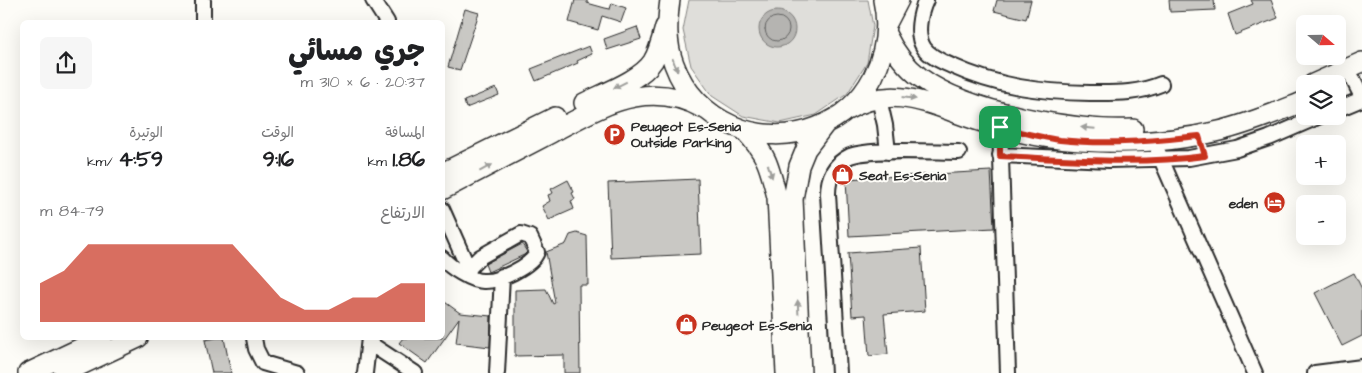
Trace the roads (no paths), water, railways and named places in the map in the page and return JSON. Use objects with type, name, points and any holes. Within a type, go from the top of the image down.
[{"type":"main road","points":[[658,0],[667,20],[668,43],[672,57],[683,83],[696,100],[712,115]]},
{"type":"main road","points":[[445,172],[638,75],[653,60],[667,20],[670,0]]},
{"type":"main road","points":[[883,0],[886,30],[903,61],[920,78],[936,87],[979,105],[1003,112],[1079,128],[1121,130],[1156,128],[1193,124],[1250,110],[1296,91]]},
{"type":"main road","points":[[845,111],[869,84],[877,68],[886,30],[899,0]]},
{"type":"main road","points":[[1333,75],[1362,62]]},
{"type":"main road","points":[[445,188],[576,120],[615,102],[650,96],[674,98],[692,103],[745,131],[765,135],[786,135],[806,131],[825,124],[855,105],[878,99],[908,97],[1000,127],[1109,152],[1155,141],[1199,136],[1244,124],[1296,104]]},
{"type":"main road","points":[[801,373],[793,199],[799,166],[806,150],[825,124]]},
{"type":"main road","points":[[745,131],[762,150],[771,170],[777,197],[786,373]]},
{"type":"main road","points":[[73,366],[100,340]]},
{"type":"main road","points":[[28,373],[73,366],[133,340]]},
{"type":"lane","points":[[203,0],[203,20]]},
{"type":"lane","points":[[926,0],[921,13],[919,31],[921,43],[932,56],[963,71],[1016,87],[1049,92],[1138,92],[1161,84]]},
{"type":"lane","points":[[374,1],[386,20]]},
{"type":"lane","points":[[1346,105],[1362,98],[1351,80]]},
{"type":"lane","points":[[878,99],[885,125],[888,152]]},
{"type":"lane","points":[[1244,124],[1252,144]]},
{"type":"lane","points":[[1000,156],[1109,152],[1160,160],[1205,156],[1252,144],[1298,125]]},
{"type":"lane","points":[[1000,127],[1008,373]]},
{"type":"lane","points":[[1199,136],[1205,156]]},
{"type":"lane","points":[[1155,141],[1160,160],[1255,373]]},
{"type":"lane","points":[[839,373],[828,200],[829,180],[835,168],[849,157],[861,153],[959,152]]},
{"type":"lane","points":[[445,217],[466,272]]},
{"type":"lane","points":[[445,261],[449,266],[466,272],[483,282],[502,276],[530,263],[537,252],[530,237],[521,234],[480,256],[466,272]]},
{"type":"lane","points":[[497,373],[502,276]]},
{"type":"lane","points":[[254,340],[256,349],[263,363],[297,373]]},
{"type":"lane","points":[[364,373],[369,340],[416,373]]},
{"type":"lane","points":[[1315,373],[1362,367]]},
{"type":"water","points":[[777,11],[789,17],[795,29],[789,41],[777,47],[765,41],[759,29],[765,17]]},
{"type":"place","name":"Peugeot Es-Senia Outside Parking","points":[[615,134]]},
{"type":"place","name":"Seat Es-Senia","points":[[843,175]]},
{"type":"place","name":"eden","points":[[1274,203]]},
{"type":"place","name":"Peugeot Es-Senia","points":[[686,325]]}]
